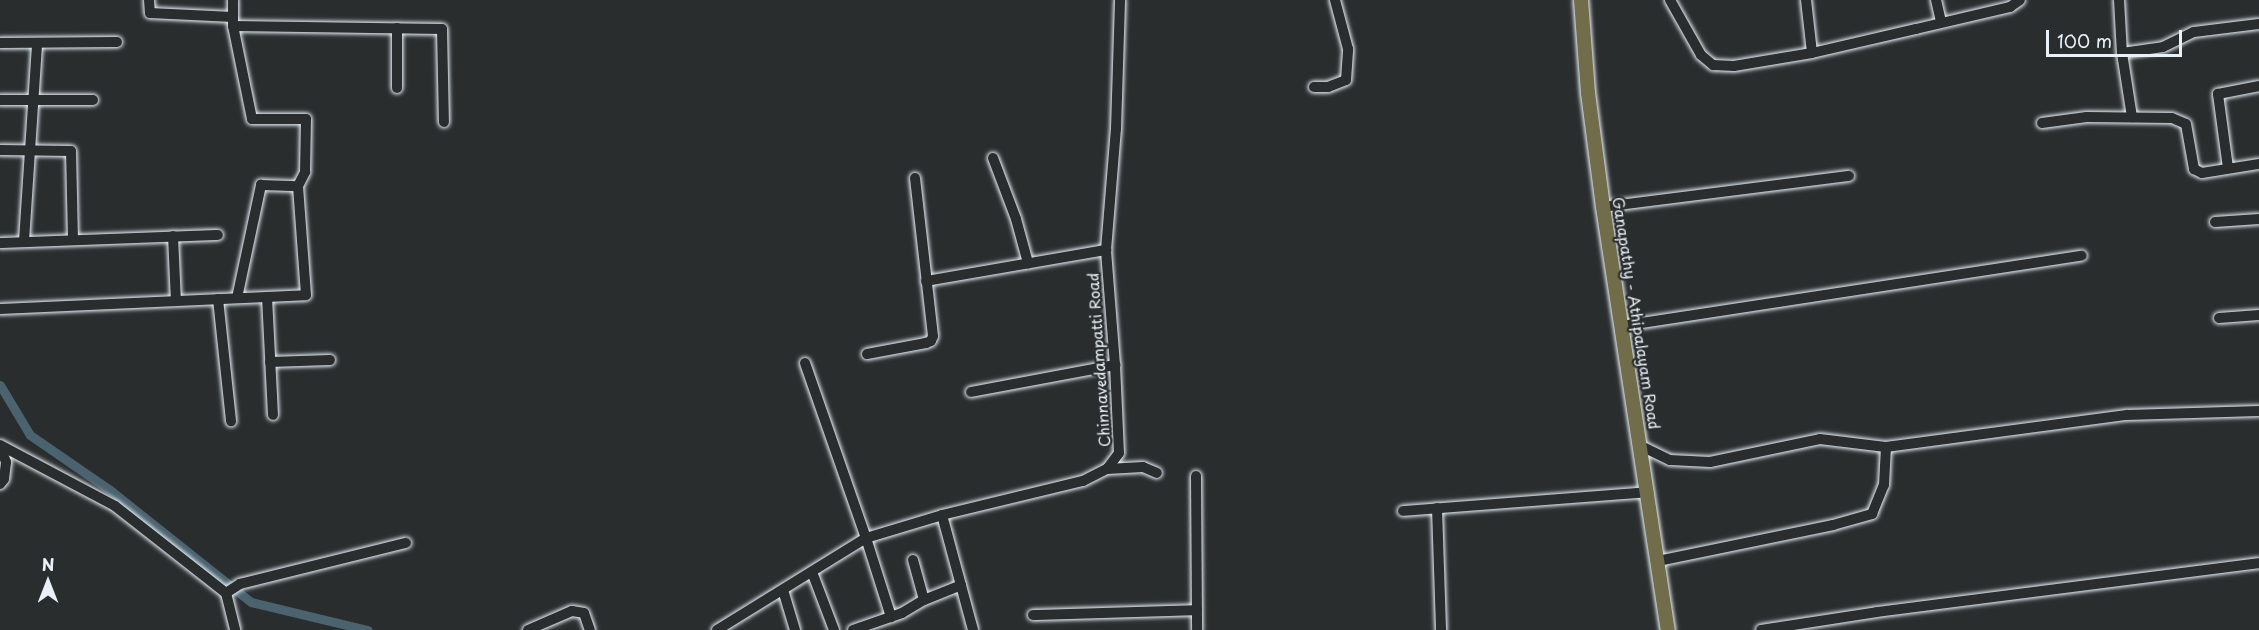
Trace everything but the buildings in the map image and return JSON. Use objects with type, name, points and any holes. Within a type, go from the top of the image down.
[{"type":"main road","name":"Ganapathy - Athipalayam Road","points":[[1581,0],[1588,93],[1603,207],[1668,630]]},
{"type":"street","points":[[149,0],[150,13],[233,21],[442,28],[444,122]]},
{"type":"street","points":[[0,309],[306,295],[298,186],[305,172],[306,119],[252,119],[233,21],[233,0]]},
{"type":"street","name":"Chinnavedampatti Road","points":[[1107,470],[1119,453],[1106,250],[1116,129],[1120,0]]},
{"type":"street","points":[[1314,87],[1328,87],[1346,80],[1348,49],[1335,0]]},
{"type":"street","points":[[1670,0],[1701,55],[1713,65],[1734,66],[1812,53],[2020,0]]},
{"type":"street","points":[[1806,0],[1812,53]]},
{"type":"street","points":[[1936,0],[1941,21]]},
{"type":"street","points":[[2119,0],[2122,53],[2132,117]]},
{"type":"street","points":[[2122,53],[2163,47],[2194,32],[2259,24]]},
{"type":"street","points":[[397,88],[398,28]]},
{"type":"street","points":[[0,44],[117,42]]},
{"type":"street","points":[[24,241],[37,43]]},
{"type":"street","points":[[2228,168],[2218,94],[2259,86]]},
{"type":"street","points":[[0,100],[93,100]]},
{"type":"street","points":[[2042,123],[2087,117],[2172,118],[2186,124],[2194,169],[2202,172],[2259,164]]},
{"type":"street","points":[[0,150],[71,151],[73,239]]},
{"type":"street","points":[[993,158],[1016,219],[1028,263]]},
{"type":"street","points":[[1603,207],[1849,176]]},
{"type":"street","points":[[867,354],[931,341],[915,178]]},
{"type":"street","points":[[237,298],[261,185],[298,186]]},
{"type":"street","points":[[2215,222],[2259,219]]},
{"type":"street","points":[[0,243],[218,235]]},
{"type":"street","points":[[173,236],[176,301]]},
{"type":"street","points":[[926,281],[1106,250]]},
{"type":"street","points":[[1622,326],[2082,256]]},
{"type":"street","points":[[267,297],[273,416]]},
{"type":"street","points":[[218,299],[231,421]]},
{"type":"street","points":[[2219,318],[2259,315]]},
{"type":"street","points":[[270,362],[330,360]]},
{"type":"street","points":[[805,363],[891,617]]},
{"type":"street","points":[[970,392],[1115,365]]},
{"type":"street","points":[[1641,446],[1670,460],[1710,462],[1820,438],[1886,447],[2127,415],[2259,411]]},
{"type":"street","points":[[1658,561],[1833,525],[1872,514],[1884,485],[1886,447]]},
{"type":"street","points":[[0,484],[4,479],[6,462],[1,448]]},
{"type":"street","points":[[1,448],[115,506],[226,592],[235,630]]},
{"type":"street","points":[[717,630],[866,538],[942,515],[1083,481],[1107,470],[1143,467],[1157,473]]},
{"type":"street","points":[[1196,476],[1197,630]]},
{"type":"street","points":[[1403,511],[1648,492]]},
{"type":"street","points":[[1437,508],[1442,630]]},
{"type":"street","points":[[942,515],[973,630]]},
{"type":"street","points":[[226,592],[240,584],[406,543]]},
{"type":"street","points":[[913,560],[924,600]]},
{"type":"street","points":[[1761,630],[1877,612],[2259,563]]},
{"type":"street","points":[[812,572],[834,630]]},
{"type":"street","points":[[853,630],[891,617],[961,585]]},
{"type":"street","points":[[783,590],[795,630]]},
{"type":"street","points":[[1033,615],[1197,610]]},
{"type":"street","points":[[528,630],[572,611],[584,613],[590,630]]},
{"type":"waterway","points":[[0,385],[30,435],[110,490],[251,602],[368,630]]}]
